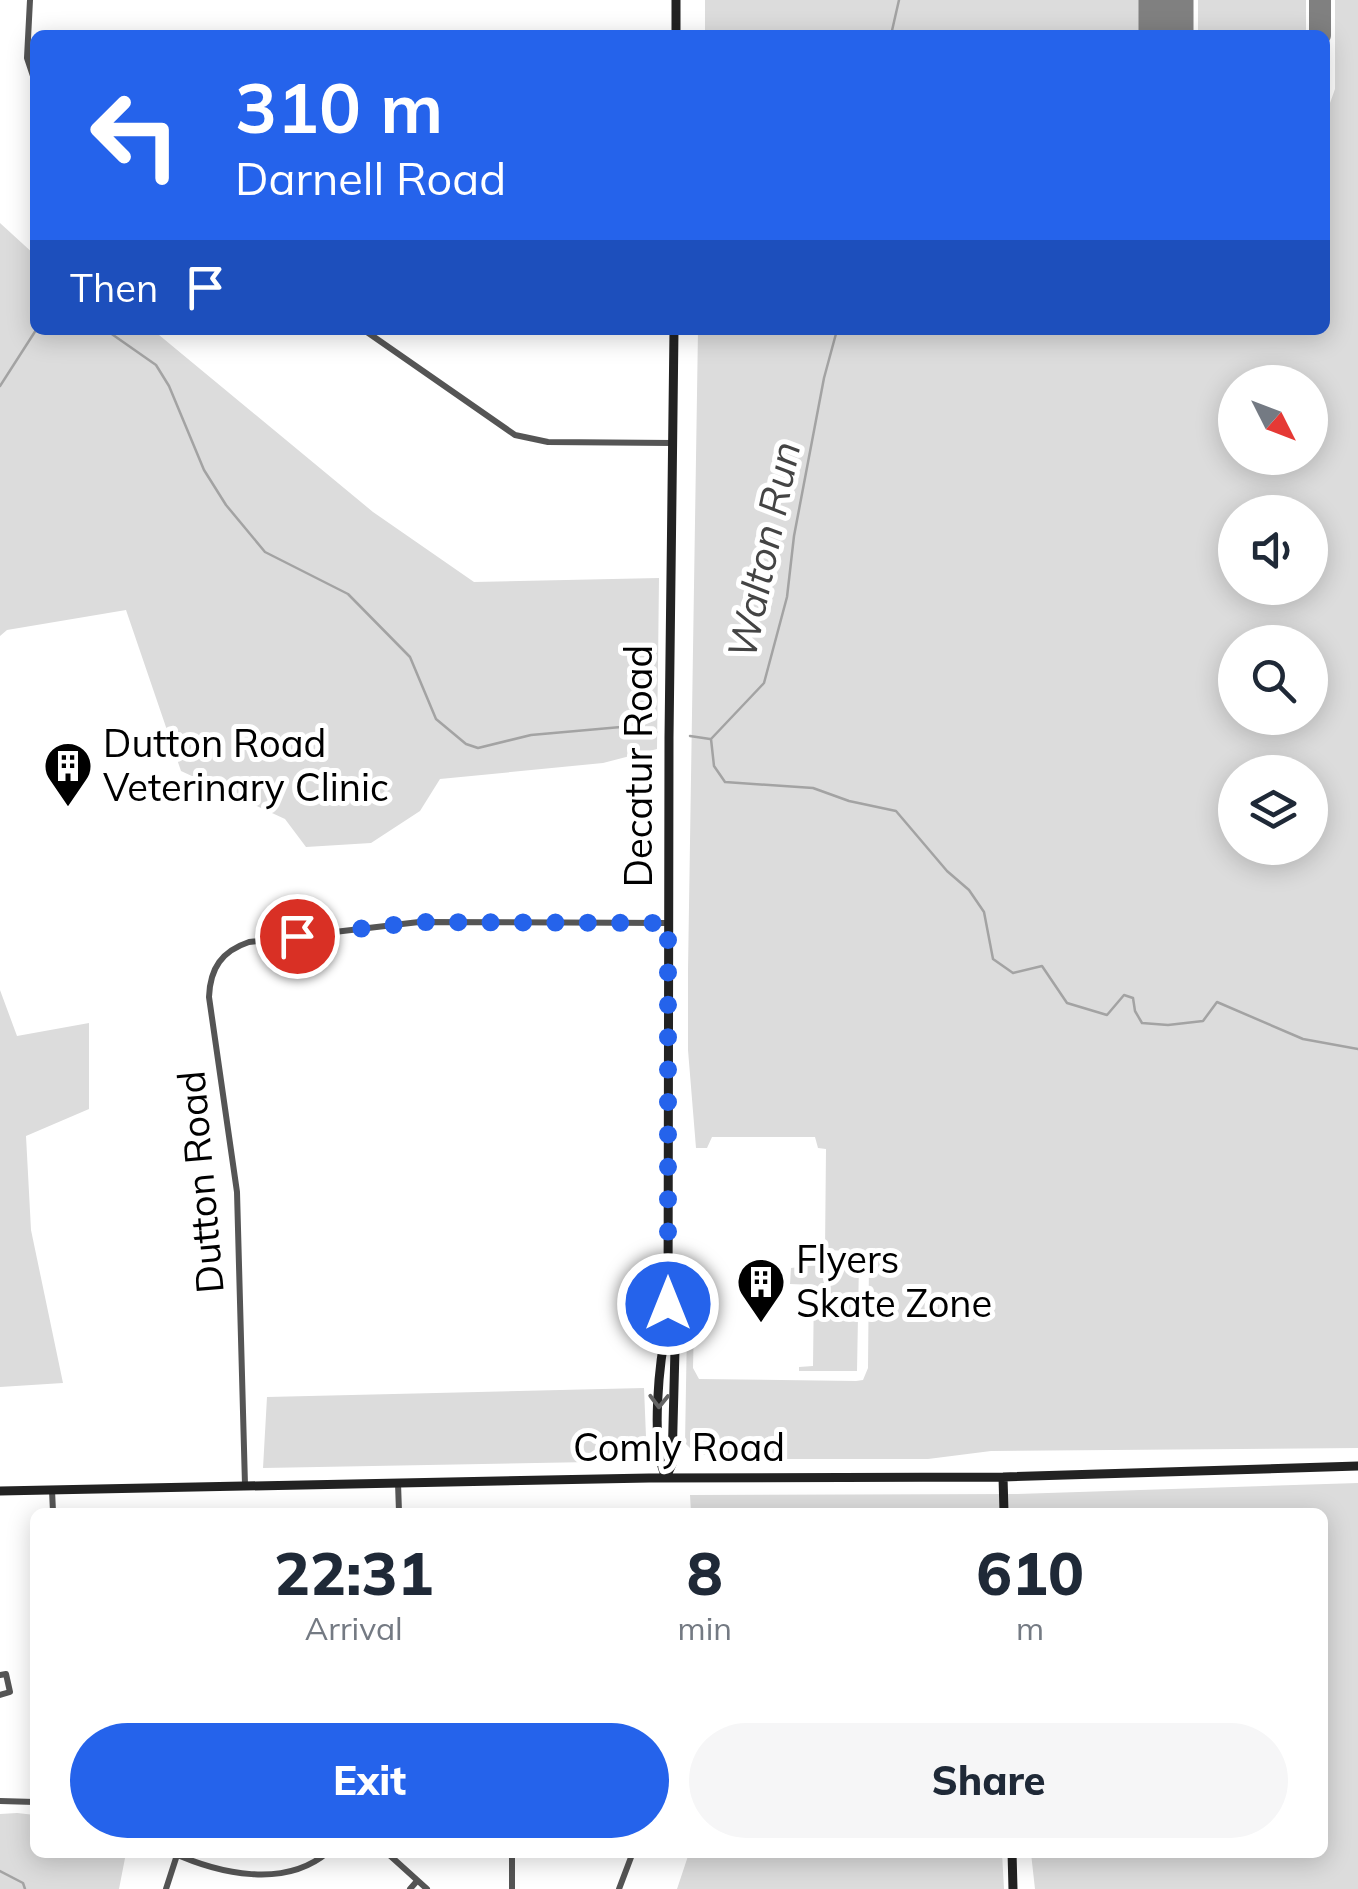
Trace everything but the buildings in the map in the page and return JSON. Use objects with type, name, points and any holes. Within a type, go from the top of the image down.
[{"type":"street","points":[[30,0],[30,67]]},
{"type":"street","points":[[676,0],[676,30]]},
{"type":"street","points":[[371,335],[515,435],[548,442],[674,443]]},
{"type":"street","name":"Decatur Road","points":[[666,1477],[672,1464],[675,1349],[668,1323],[674,335]]},
{"type":"street","name":"Dutton Road","points":[[245,1485],[237,1192],[209,982],[212,971],[232,948],[249,942],[419,922],[668,923]]},
{"type":"street","name":"Comly Road","points":[[0,1491],[666,1477],[1003,1477],[1358,1466]]},
{"type":"street","points":[[1003,1477],[1004,1508]]},
{"type":"street","points":[[398,1482],[399,1508]]},
{"type":"street","points":[[52,1490],[52,1508]]},
{"type":"street","points":[[0,1675],[6,1674],[10,1692],[0,1696]]},
{"type":"street","points":[[0,1801],[30,1802]]},
{"type":"street","points":[[166,1889],[173,1858]]},
{"type":"street","points":[[184,1858],[221,1872],[246,1875],[299,1872],[319,1858]]},
{"type":"street","points":[[393,1858],[427,1889]]},
{"type":"street","points":[[512,1858],[512,1889]]},
{"type":"street","points":[[618,1889],[630,1858]]},
{"type":"street","points":[[1012,1858],[1013,1889]]},
{"type":"street","points":[[410,1889],[417,1880]]},
{"type":"shaded area","points":[[705,0],[1141,0],[1141,30],[705,30]]},
{"type":"shaded area","points":[[1198,0],[1306,0],[1306,30],[1198,30]]},
{"type":"shaded area","points":[[1335,0],[1358,0],[1358,1448],[991,1451],[928,1459],[733,1459],[695,1453],[685,1443],[688,1271],[695,1274],[693,1368],[699,1379],[856,1381],[863,1380],[868,1368],[869,1261],[873,1252],[825,1250],[826,1149],[818,1148],[815,1137],[712,1137],[707,1148],[696,1148],[688,1050],[688,970],[698,335],[1330,335],[1330,103],[1335,89]]},
{"type":"shaded area","points":[[0,223],[30,250],[30,335],[159,335],[373,512],[474,582],[659,578],[657,749],[603,763],[440,779],[420,811],[371,843],[306,847],[285,819],[181,771],[126,610],[7,630],[0,636]]},
{"type":"shaded area","points":[[0,990],[17,1036],[89,1023],[89,1109],[26,1136],[31,1230],[63,1383],[0,1387]]},
{"type":"shaded area","points":[[814,1261],[859,1262],[857,1371],[799,1371],[799,1367],[813,1366],[814,1285],[790,1284],[791,1268],[814,1265]]},
{"type":"shaded area","points":[[644,1388],[647,1461],[263,1468],[267,1397]]},
{"type":"shaded area","points":[[1358,1483],[1358,1889],[1035,1889],[1032,1858],[1328,1858],[1328,1508],[691,1508],[690,1495],[1017,1494]]},
{"type":"shaded area","points":[[0,1814],[30,1814],[30,1858],[125,1858],[119,1889],[0,1889]]},
{"type":"shaded area","points":[[687,1858],[1002,1858],[1004,1889],[677,1889]]},
{"type":"waterway","name":"Walton Run","points":[[892,30],[899,0]]},
{"type":"waterway","name":"Walton Run","points":[[0,386],[33,335]]},
{"type":"waterway","name":"Walton Run","points":[[113,335],[156,365],[169,386],[204,470],[226,505],[265,552],[348,594],[410,657],[436,719],[466,744],[478,748],[531,735],[621,727],[656,732]]},
{"type":"waterway","name":"Walton Run","points":[[711,739],[764,683],[787,597],[794,536],[836,335]]},
{"type":"waterway","name":"Walton Run","points":[[690,736],[710,739]]},
{"type":"waterway","points":[[711,739],[714,766],[725,782],[813,788],[896,811],[947,871],[969,890],[984,912],[993,959],[1013,973],[1042,966],[1067,1003],[1107,1015],[1124,995],[1133,998],[1142,1023],[1168,1025],[1203,1021],[1217,1002],[1303,1039],[1358,1049]]},
{"type":"waterway","points":[[0,1871],[23,1883],[25,1889]]},
{"type":"taxiway","points":[[1320,0],[1320,30]]},
{"type":"runway","points":[[1166,0],[1166,30]]},
{"type":"place","name":"Dutton Road Veterinary Clinic","points":[[68,808]]},
{"type":"place","name":"Flyers Skate Zone","points":[[761,1324]]},
{"type":"route","points":[[297,936],[419,922],[668,923],[668,1304]]}]
